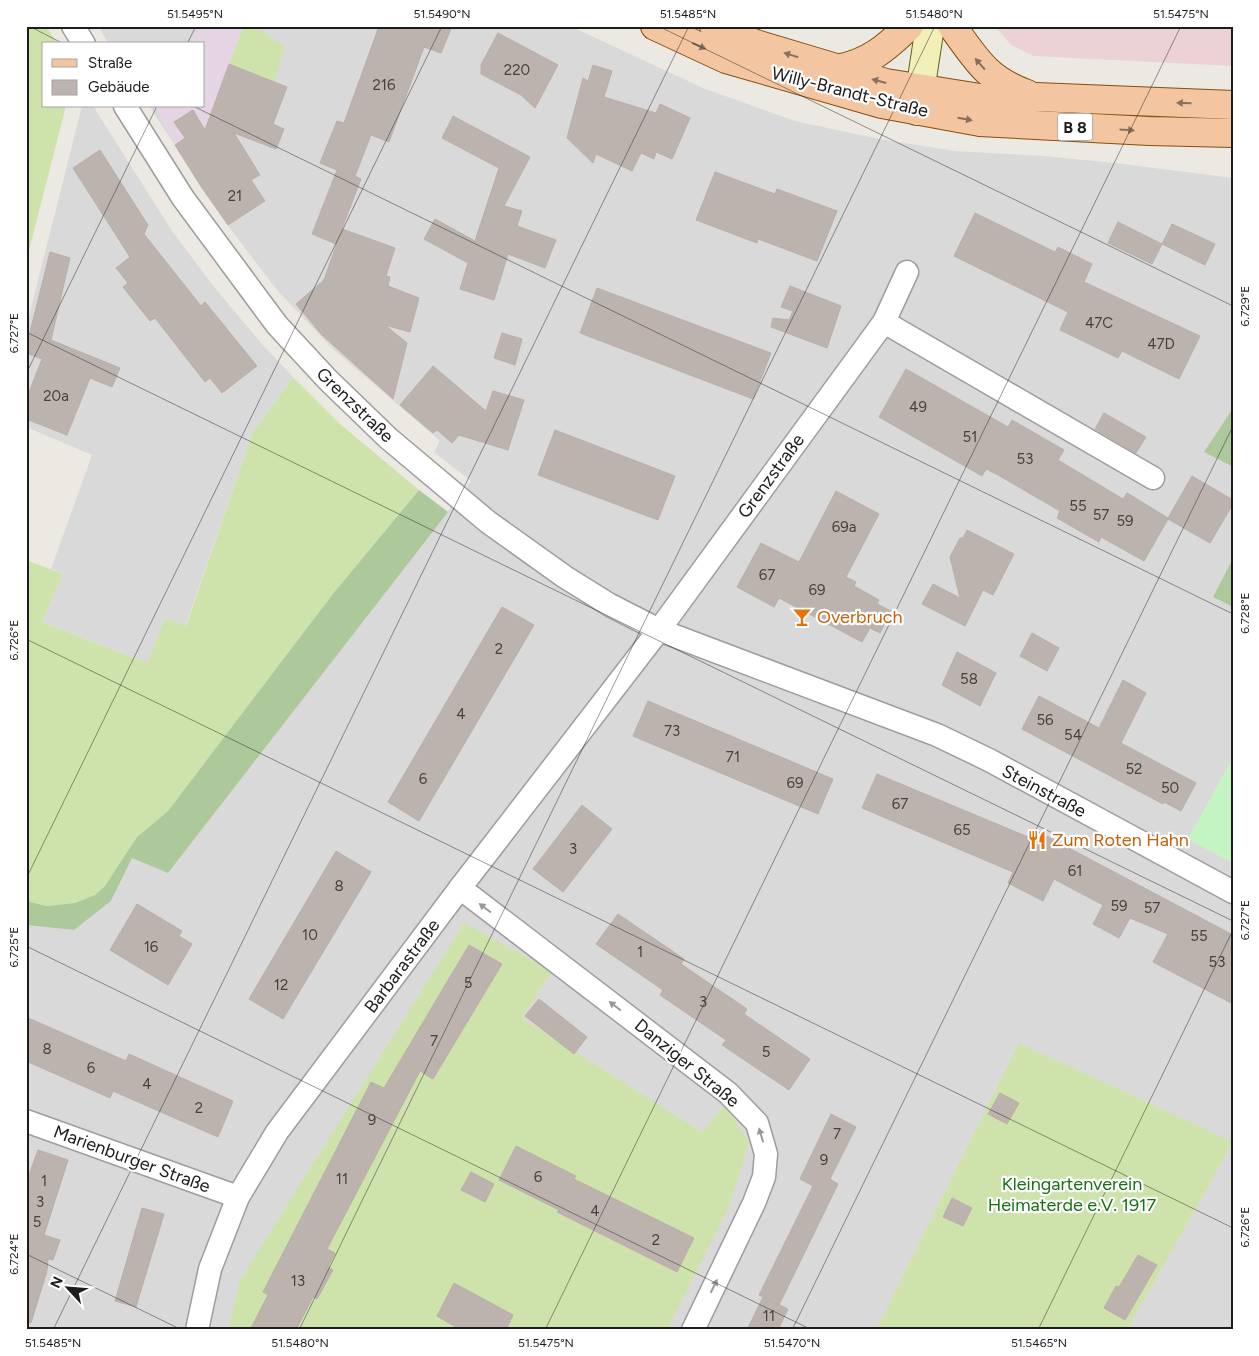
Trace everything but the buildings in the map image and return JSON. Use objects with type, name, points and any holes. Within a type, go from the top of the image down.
[{"type":"main road","name":"Willy-Brandt-Straße","points":[[655,26],[726,59],[882,104],[919,100],[1036,97],[1233,105]]},
{"type":"main road","name":"B 8","points":[[714,26],[756,44],[838,70]]},
{"type":"main road","points":[[838,70],[873,57],[887,47],[909,26]]},
{"type":"main road","points":[[919,100],[930,26]]},
{"type":"main road","points":[[952,26],[990,75],[1009,87],[1036,97]]},
{"type":"main road","name":"Willy-Brandt-Straße","points":[[838,70],[886,83],[919,100],[980,122],[1149,132],[1233,133]]},
{"type":"street","points":[[73,26],[83,42]]},
{"type":"street","name":"Grenzstraße","points":[[126,108],[183,198],[271,318],[328,380],[388,438],[488,522],[565,577],[610,605],[659,630],[850,702]]},
{"type":"street","name":"Grenzstraße","points":[[659,630],[884,322],[907,272]]},
{"type":"street","points":[[884,322],[1153,478]]},
{"type":"street","name":"Barbarastraße","points":[[197,1330],[210,1269],[238,1197],[277,1132],[460,888],[659,630]]},
{"type":"street","name":"Steinstraße","points":[[850,702],[937,736],[989,760],[1233,892]]},
{"type":"street","name":"Danziger Straße","points":[[460,888],[728,1092],[757,1122],[766,1154],[764,1177],[754,1203],[693,1330]]},
{"type":"street","name":"Marienburger Straße","points":[[26,1121],[238,1197]]},
{"type":"shaded area","points":[[98,26],[570,26],[703,88],[795,121],[879,139],[955,151],[1043,156],[1233,178],[1233,408],[1204,452],[1233,467],[1233,558],[1213,597],[1233,607],[1233,758],[1188,839],[1233,863],[1233,1330],[26,1330],[26,925],[74,930],[111,901],[132,858],[168,873],[471,481],[434,452],[440,441],[332,348],[277,290],[229,227],[150,108],[205,108],[205,42],[108,42]]},
{"type":"shaded area","points":[[200,26],[244,26],[208,123],[175,145],[155,108],[205,108],[205,42],[194,42]]},
{"type":"shaded area","points":[[995,26],[1233,26],[1233,66],[1034,56],[1011,45]]},
{"type":"shaded area","points":[[81,108],[94,108],[172,231],[214,287],[262,344],[293,377],[253,432],[185,627],[165,618],[147,663],[42,622],[63,574],[51,569],[92,455],[26,427],[26,328]]},
{"type":"green space","points":[[26,26],[46,26],[57,42],[42,42],[42,108],[65,108],[26,262]]},
{"type":"green space","points":[[244,26],[253,26],[271,36],[270,39],[285,46],[274,82],[229,64]]},
{"type":"green space","points":[[293,377],[340,424],[419,490],[332,595],[168,811],[137,837],[105,886],[95,895],[75,903],[47,906],[26,901],[26,560],[63,574],[42,622],[147,663],[165,618],[186,626],[253,432]]},
{"type":"green space","points":[[1233,408],[1233,467],[1204,452]]},
{"type":"green space","points":[[419,490],[448,512],[168,873],[132,858],[111,901],[74,930],[26,925],[26,901],[47,906],[75,903],[95,895],[105,886],[137,837],[168,811],[332,595]]},
{"type":"green space","points":[[1233,558],[1233,607],[1213,597]]},
{"type":"green space","points":[[1233,758],[1233,863],[1188,839]]},
{"type":"green space","points":[[464,923],[552,971],[522,1018],[702,1132],[725,1105],[749,1143],[729,1207],[667,1330],[228,1330],[240,1280]]},
{"type":"green space","name":"Kleingartenverein Heimaterde e.V. 1917","points":[[1019,1043],[1233,1142],[1127,1330],[876,1330]]},
{"type":"place","name":"Overbruch","points":[[802,617]]},
{"type":"place","name":"Zum Roten Hahn","points":[[1037,840]]}]
